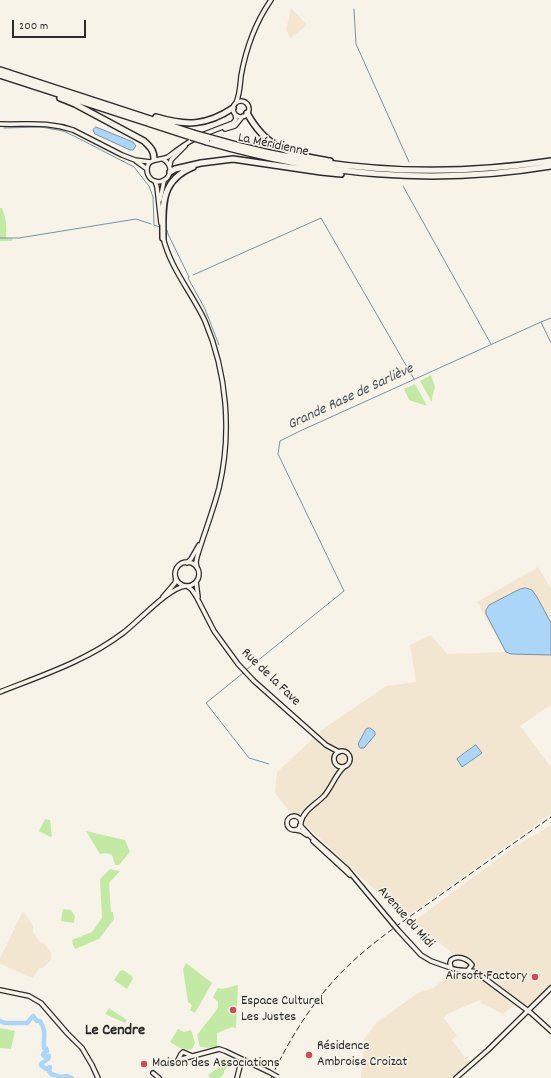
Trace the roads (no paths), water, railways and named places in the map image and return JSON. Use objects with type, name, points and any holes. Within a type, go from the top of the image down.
[{"type":"highway","name":"La Méridienne","points":[[0,74],[123,110],[192,135]]},
{"type":"highway","name":"La Méridienne","points":[[0,74],[192,135],[288,163],[376,175],[415,177],[509,172],[551,166]]},
{"type":"highway","points":[[0,74],[75,104],[131,133],[144,141],[151,148],[154,152],[152,160]]},
{"type":"highway","points":[[123,110],[184,124],[204,121],[235,108]]},
{"type":"highway","points":[[245,115],[266,139],[289,152],[311,158],[373,169]]},
{"type":"highway","name":"La Méridienne","points":[[209,140],[309,162],[373,169],[451,171],[509,167],[551,161]]},
{"type":"highway","points":[[163,238],[164,198],[167,189],[173,180],[186,170],[204,163],[223,159]]},
{"type":"highway","points":[[170,172],[181,167],[223,159],[245,160],[321,172],[360,176],[376,175]]},
{"type":"main road","points":[[160,205],[164,181],[170,172],[172,160],[184,146],[208,133],[235,126],[245,115],[248,106],[242,98],[241,77],[250,38],[258,21],[271,0]]},
{"type":"main road","points":[[135,160],[163,159],[181,146],[207,132],[230,125],[235,121],[235,108],[241,84]]},
{"type":"main road","points":[[235,108],[241,101],[244,102]]},
{"type":"main road","points":[[235,108],[239,116],[245,115]]},
{"type":"main road","points":[[0,125],[47,124],[63,127],[73,130],[135,160],[147,169],[148,174],[155,181],[157,187],[163,238],[170,260],[192,296],[205,322],[216,352],[223,384],[226,419],[225,454],[219,487],[197,557],[196,562],[199,575],[196,582],[187,586],[182,586],[173,591],[132,626],[98,650],[70,664],[0,692]]},
{"type":"main road","points":[[163,159],[170,165]]},
{"type":"main road","points":[[147,169],[152,160]]},
{"type":"main road","points":[[155,181],[164,181]]},
{"type":"main road","points":[[157,604],[175,583],[175,574],[178,567],[191,559],[206,529]]},
{"type":"main road","points":[[187,562],[191,563],[197,568]]},
{"type":"main road","points":[[176,578],[180,584],[187,586]]},
{"type":"main road","name":"Rue de la Fave","points":[[196,582],[198,595],[208,620]]},
{"type":"main road","name":"Rue de la Fave","points":[[187,586],[196,596],[208,620],[242,669],[326,745],[339,752]]},
{"type":"main road","name":"Rue de la Fave","points":[[326,745],[334,757]]},
{"type":"main road","points":[[311,807],[296,816],[289,818],[287,824],[290,829],[296,830],[302,818],[324,795],[334,780],[340,770],[348,764],[349,757],[344,752],[339,752],[334,757],[337,769],[334,780]]},
{"type":"main road","points":[[336,765],[344,767]]},
{"type":"main road","points":[[296,816],[299,818],[300,823]]},
{"type":"main road","name":"Avenue du Midi","points":[[300,823],[311,837],[338,859],[421,955],[431,961],[451,968],[468,970]]},
{"type":"main road","name":"Avenue du Midi","points":[[296,830],[302,831],[359,884]]},
{"type":"main road","name":"Avenue du Midi","points":[[438,963],[446,963],[454,958],[460,958],[468,960],[472,964]]},
{"type":"main road","points":[[451,960],[451,968]]},
{"type":"main road","points":[[476,972],[472,964],[468,970],[476,972],[528,1011],[551,1031]]},
{"type":"main road","points":[[456,1078],[488,1050],[551,988]]},
{"type":"main road","points":[[0,990],[30,996],[41,1003],[82,1048],[92,1064],[98,1078]]},
{"type":"main road","points":[[453,1078],[488,1050]]},
{"type":"main road","points":[[184,1057],[193,1057],[214,1051],[236,1056],[279,1077]]},
{"type":"main road","points":[[237,1078],[243,1060]]},
{"type":"main road","points":[[153,1074],[159,1078]]},
{"type":"water","points":[[96,127],[133,142],[136,146],[133,150],[130,150],[95,134],[93,130]]},
{"type":"water","points":[[526,588],[532,590],[537,597],[551,623],[551,655],[511,654],[506,652],[486,614],[486,610],[489,605],[520,589]]},
{"type":"water","points":[[370,728],[375,732],[375,735],[364,748],[360,748],[358,744],[366,729]]},
{"type":"water","points":[[476,745],[482,753],[462,767],[457,759]]},
{"type":"waterway","points":[[354,9],[356,44],[409,162]]},
{"type":"waterway","points":[[4,128],[41,127],[63,131],[134,167],[149,186],[153,197],[154,225],[160,227]]},
{"type":"waterway","points":[[403,186],[491,344]]},
{"type":"waterway","points":[[193,275],[321,218],[414,379]]},
{"type":"waterway","points":[[0,238],[19,238],[136,219],[151,224]]},
{"type":"waterway","points":[[165,229],[167,230],[189,277]]},
{"type":"waterway","points":[[189,277],[188,278],[205,309],[219,345]]},
{"type":"waterway","name":"Grande Rase de Sarliève","points":[[551,318],[541,322],[551,343]]},
{"type":"waterway","name":"Grande Rase de Sarliève","points":[[246,670],[344,591],[278,454],[280,441],[541,322]]},
{"type":"waterway","name":"Grande Rase de Sarliève","points":[[243,673],[206,703],[249,758],[269,764]]},
{"type":"waterway","points":[[0,1021],[5,1023],[27,1023],[33,1016],[37,1021],[40,1021],[44,1031],[44,1048],[46,1048],[47,1051],[43,1055],[45,1057],[49,1056],[48,1059],[41,1065],[46,1069],[50,1067],[49,1071],[51,1074],[72,1078]]},
{"type":"railway","points":[[271,1078],[301,1023],[323,993],[349,965],[393,929],[551,817]]},
{"type":"place","name":"Airsoft Factory","points":[[535,977]]},
{"type":"place","name":"Espace Culturel Les Justes","points":[[233,1010]]},
{"type":"place","name":"Résidence Ambroise Croizat","points":[[309,1055]]},
{"type":"place","name":"Maison des Associations","points":[[144,1064]]},
{"type":"district","name":"Le Cendre","points":[[115,1032]]}]
